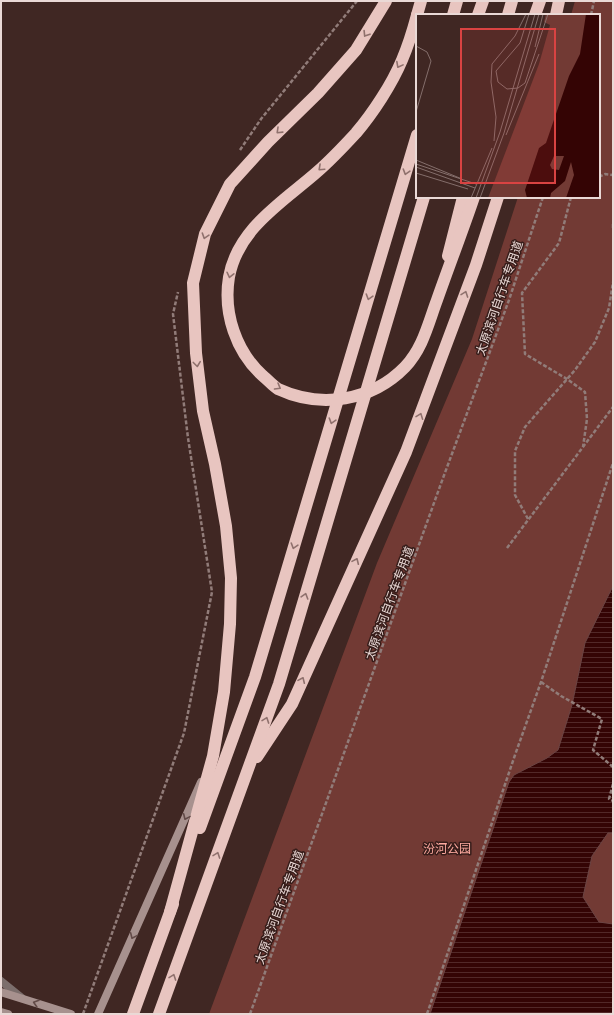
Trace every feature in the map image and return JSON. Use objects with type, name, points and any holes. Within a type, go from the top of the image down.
[{"type":"highway","points":[[170,912],[213,756],[224,692],[230,624],[231,578],[226,526],[215,464],[203,411],[196,360],[193,283],[205,234],[230,184],[268,142],[318,93],[356,50],[386,1]]},
{"type":"highway","points":[[417,14],[421,1]]},
{"type":"highway","points":[[453,14],[457,1]]},
{"type":"highway","points":[[478,14],[482,1]]},
{"type":"highway","points":[[508,14],[512,1]]},
{"type":"highway","points":[[535,14],[540,1]]},
{"type":"highway","points":[[556,14],[559,1]]},
{"type":"highway","points":[[416,18],[402,60],[371,113],[356,133],[322,167],[271,210],[252,230],[237,252],[230,276],[226,298],[231,322],[239,347],[256,370],[277,388],[304,398],[330,400],[355,397],[373,390],[404,367],[416,353],[427,331],[474,198]]},
{"type":"highway","points":[[133,1014],[256,677],[416,138]]},
{"type":"highway","points":[[159,1014],[279,684],[424,198]]},
{"type":"highway","points":[[436,302],[463,198]]},
{"type":"highway","points":[[246,773],[292,704],[406,452],[476,266],[498,198]]},
{"type":"street","points":[[98,1014],[213,756]]},
{"type":"street","points":[[1,981],[22,999]]},
{"type":"street","points":[[1,992],[71,1014]]},
{"type":"street","points":[[1,1012],[8,1014]]},
{"type":"path","points":[[239,151],[261,119],[357,1]]},
{"type":"path","points":[[591,14],[594,1]]},
{"type":"path","points":[[600,176],[605,174],[613,176]]},
{"type":"path","name":"太原滨河自行车专用道","points":[[250,1014],[443,478],[509,300],[543,198]]},
{"type":"path","points":[[571,198],[559,244],[522,293],[525,354],[567,379],[585,392],[588,419],[583,447]]},
{"type":"path","points":[[613,224],[613,230]]},
{"type":"path","points":[[528,519],[515,495],[515,451],[525,427],[567,379],[595,342],[609,308],[613,282]]},
{"type":"path","points":[[83,1014],[184,733],[212,592],[188,438],[173,314],[178,291]]},
{"type":"path","points":[[507,548],[613,407]]},
{"type":"path","points":[[427,1014],[512,762],[541,682],[613,463]]},
{"type":"path","points":[[541,682],[561,696],[602,719],[594,750],[613,767]]},
{"type":"path","points":[[613,784],[610,799],[613,801]]},
{"type":"green space","name":"汾河公园","points":[[575,1],[613,1],[613,1014],[209,1014],[377,563],[472,339],[518,198],[600,198],[600,14],[571,14]]},
{"type":"shaded area","points":[[613,586],[613,833],[608,833],[592,856],[583,897],[599,922],[613,924],[613,1014],[430,1014],[509,782],[514,775],[547,758],[558,750],[572,705],[585,643]]}]
